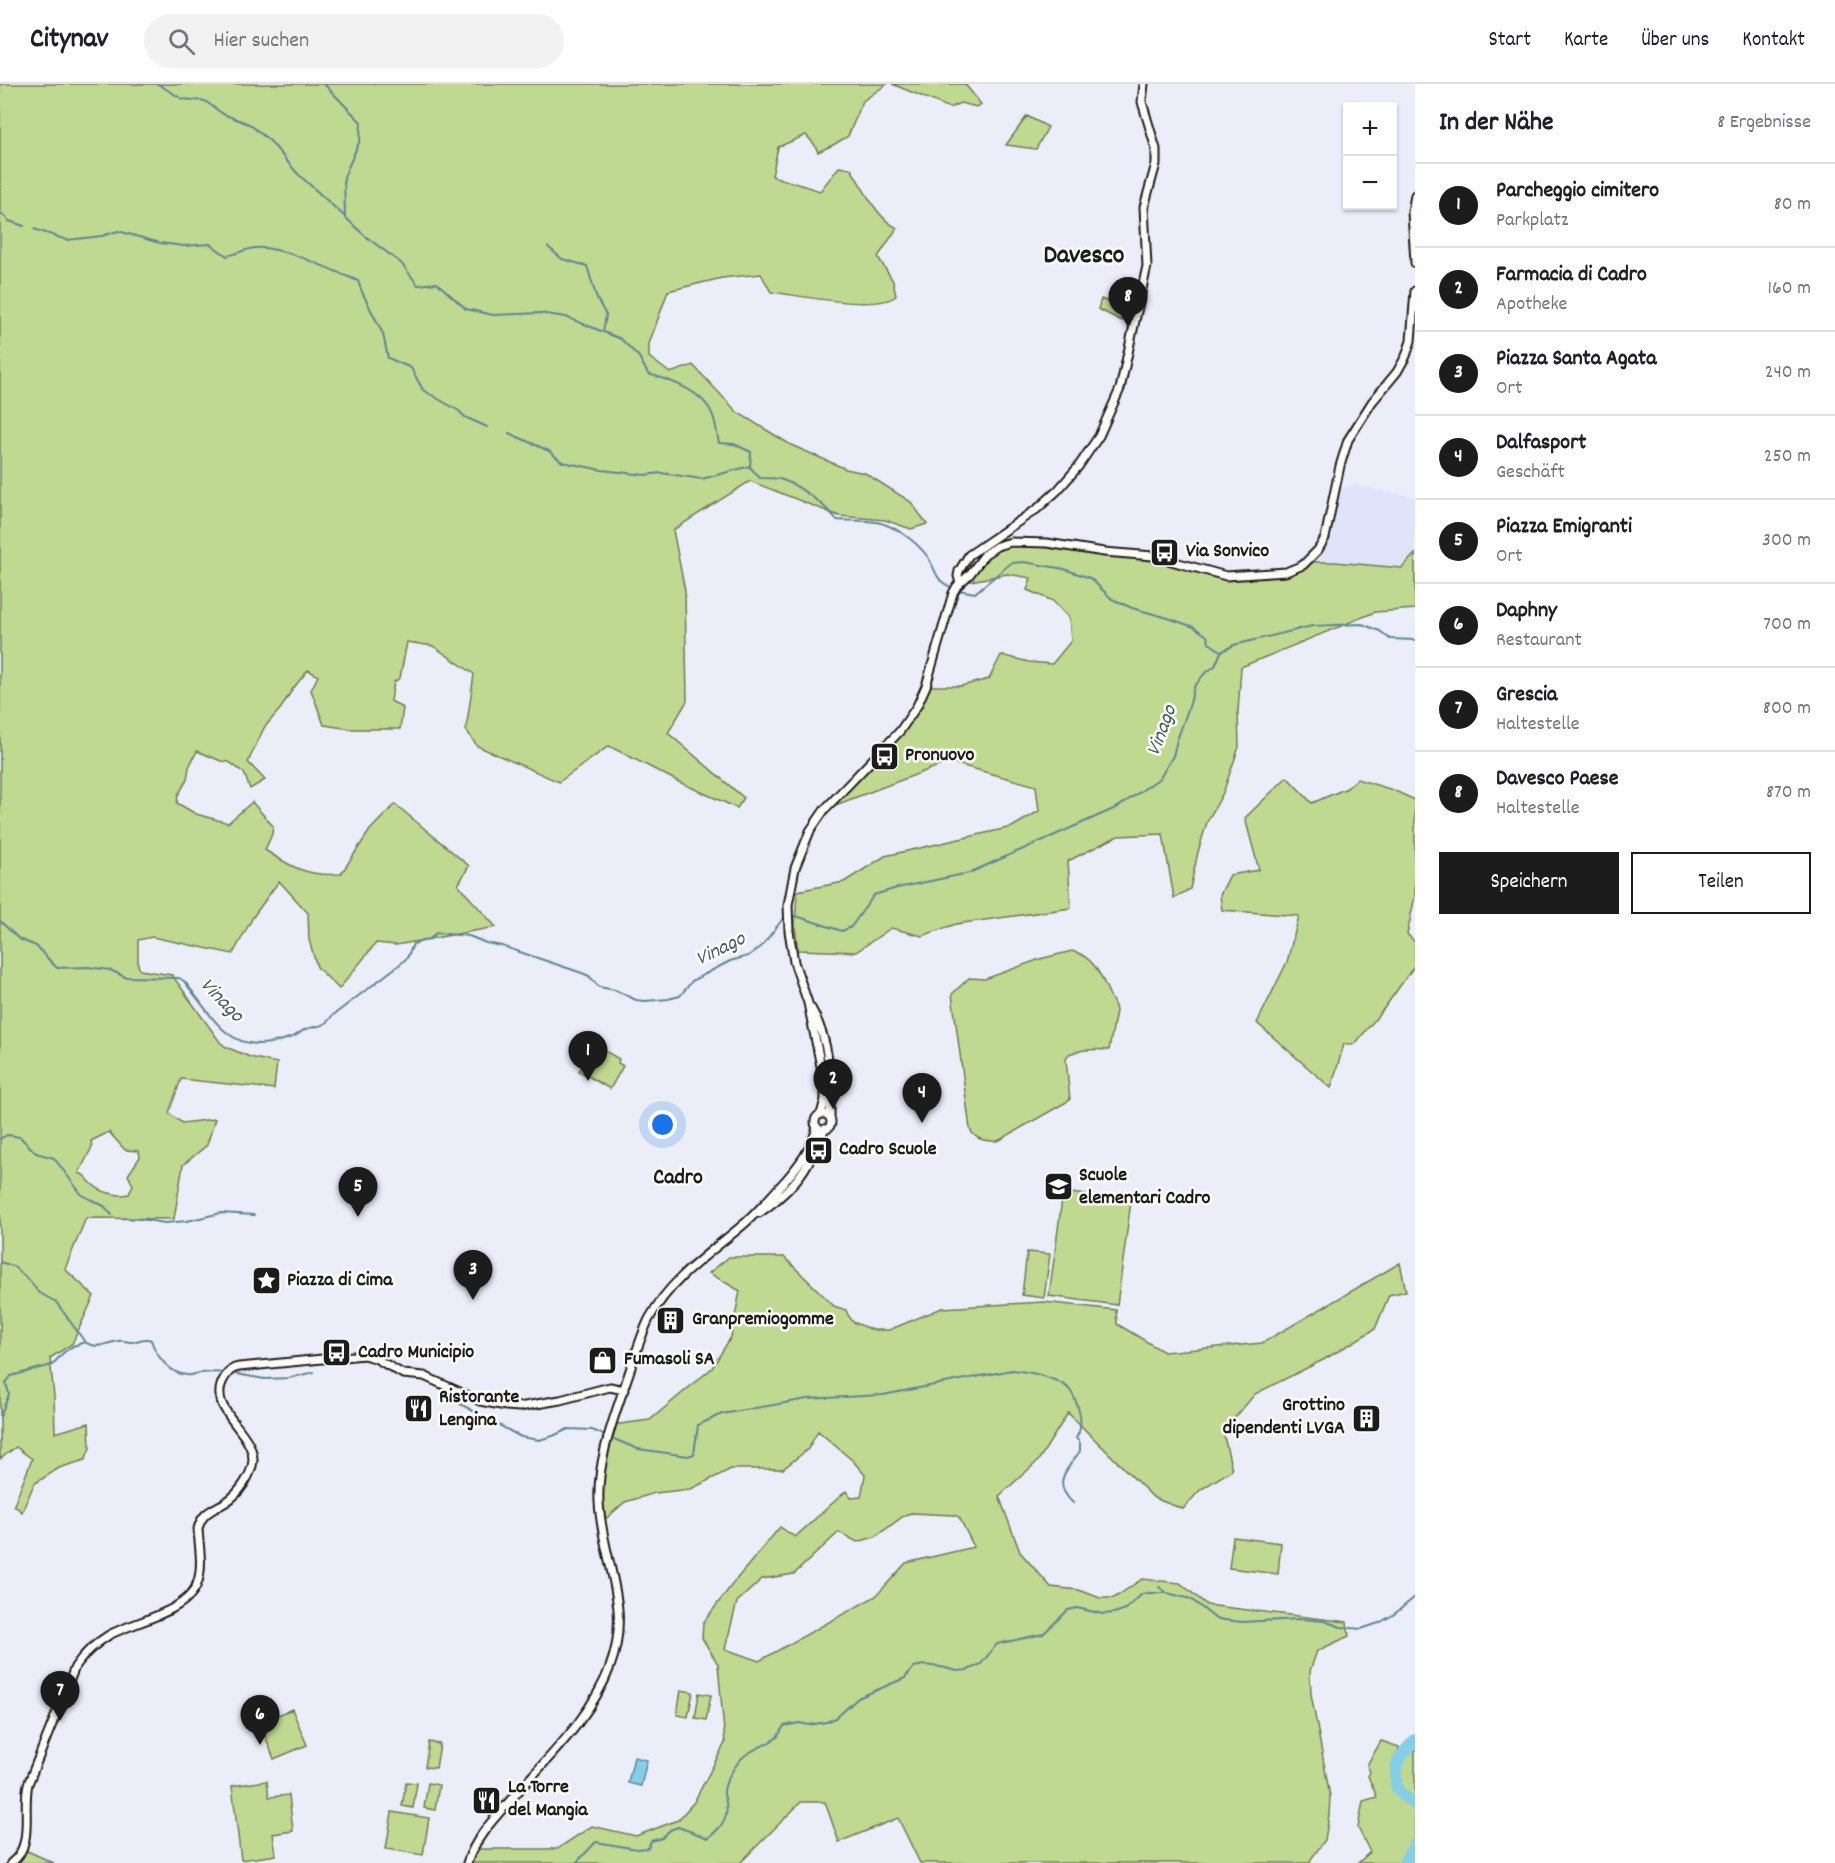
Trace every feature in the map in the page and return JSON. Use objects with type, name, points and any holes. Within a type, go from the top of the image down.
[{"type":"street","points":[[959,584],[959,571],[969,555],[1037,508],[1058,490],[1078,467],[1099,436],[1116,401],[1127,364],[1146,276],[1147,244],[1144,207],[1156,164],[1156,149],[1142,102],[1144,84]]},
{"type":"street","points":[[1415,195],[1412,212],[1415,262]]},
{"type":"street","points":[[752,1217],[802,1159],[811,1144],[817,1127],[816,1119],[821,1114],[825,1100],[825,1086],[808,1003],[793,955],[789,932],[788,905],[797,860],[815,823],[825,809],[903,726],[917,706],[926,686],[953,593],[959,584],[992,549],[1016,541],[1146,555],[1226,576],[1286,572],[1303,566],[1318,550],[1325,538],[1340,466],[1348,440],[1372,402],[1397,372],[1406,356],[1411,341],[1415,291]]},
{"type":"street","points":[[467,1863],[480,1835],[554,1753],[589,1708],[610,1668],[617,1642],[619,1614],[617,1592],[601,1523],[599,1491],[601,1472],[616,1414],[644,1331],[665,1294],[696,1263],[752,1217],[767,1208],[796,1181],[830,1125],[832,1093],[829,1057],[818,1022],[808,1003]]},
{"type":"street","points":[[821,1114],[830,1118]]},
{"type":"street","points":[[817,1127],[825,1130]]},
{"type":"street","points":[[11,1863],[19,1855],[24,1845],[26,1793],[72,1672],[82,1657],[108,1636],[182,1603],[190,1596],[197,1585],[200,1571],[198,1529],[200,1522],[208,1511],[227,1502],[237,1493],[246,1480],[253,1462],[252,1453],[244,1436],[222,1405],[220,1392],[228,1373],[239,1367],[364,1354],[403,1374],[424,1376],[480,1401],[506,1406],[519,1407],[560,1400],[610,1387],[624,1390]]},
{"type":"shaded area","points":[[1353,485],[1415,497],[1415,554],[1402,568],[1307,562],[1323,542],[1335,490]]},
{"type":"green space","points":[[0,84],[887,84],[863,101],[848,136],[835,144],[818,152],[806,135],[778,147],[772,176],[820,191],[839,167],[851,169],[877,210],[897,228],[878,257],[893,281],[896,296],[886,301],[855,303],[771,292],[761,274],[722,278],[668,291],[649,344],[649,357],[670,373],[693,365],[737,412],[791,445],[846,469],[865,473],[911,502],[927,524],[911,529],[885,520],[839,516],[750,481],[673,530],[685,591],[687,701],[668,733],[744,798],[737,808],[679,782],[609,746],[559,782],[477,746],[466,730],[474,674],[433,646],[407,642],[400,678],[394,682],[391,701],[403,708],[400,729],[351,729],[324,725],[311,690],[318,676],[308,670],[264,728],[248,762],[265,780],[250,789],[244,773],[229,762],[197,751],[189,767],[187,780],[178,795],[177,803],[196,814],[228,823],[252,802],[273,826],[265,850],[300,870],[329,875],[341,874],[370,830],[395,804],[469,866],[458,885],[496,927],[396,945],[376,943],[339,989],[317,967],[309,940],[308,913],[279,881],[253,917],[233,954],[152,937],[138,940],[140,970],[172,975],[220,1042],[250,1057],[277,1063],[274,1089],[181,1079],[169,1113],[182,1123],[215,1119],[207,1145],[183,1165],[174,1219],[86,1218],[65,1269],[94,1296],[72,1344],[50,1358],[55,1433],[89,1423],[90,1448],[85,1460],[59,1468],[34,1484],[22,1512],[14,1505],[32,1459],[16,1447],[0,1459]],"holes":[[[109,1132],[125,1150],[139,1151],[140,1157],[128,1175],[133,1185],[129,1194],[119,1195],[104,1191],[79,1173],[92,1147],[91,1141]]]},
{"type":"green space","points":[[892,84],[965,84],[981,104],[977,107],[960,103],[950,108]]},
{"type":"green space","points":[[1027,116],[1048,127],[1036,149],[1006,145]]},
{"type":"green space","points":[[1101,299],[1129,310],[1122,321],[1098,309]]},
{"type":"green space","points":[[1011,542],[1146,555],[1216,574],[1286,572],[1307,562],[1402,568],[1415,554],[1415,609],[1375,612],[1241,667],[1238,712],[1239,747],[1223,793],[1207,822],[1190,889],[1174,898],[1163,834],[1118,836],[1068,861],[1071,908],[956,924],[922,936],[891,928],[856,952],[798,950],[795,926],[797,891],[844,882],[885,856],[1012,827],[1039,811],[1036,786],[949,762],[825,809],[903,726],[926,686],[961,686],[989,679],[1001,655],[1029,662],[1052,664],[1071,641],[1069,618],[1053,601],[1027,590],[1031,578],[1007,574],[960,583],[985,554]]},
{"type":"green space","points":[[1287,777],[1312,803],[1347,788],[1357,779],[1393,790],[1415,800],[1415,896],[1407,934],[1415,942],[1415,965],[1355,1044],[1344,1044],[1331,1088],[1257,1023],[1287,962],[1299,916],[1222,910],[1220,895],[1230,875],[1259,870],[1245,818]]},
{"type":"green space","points":[[1072,951],[1081,954],[1094,966],[1115,1006],[1109,1050],[1079,1051],[1069,1054],[1066,1059],[1070,1100],[998,1141],[978,1138],[970,1129],[952,994],[969,978],[985,979],[1040,959]]},
{"type":"green space","points":[[595,1045],[619,1059],[618,1063],[623,1066],[610,1089],[579,1071]]},
{"type":"green space","points":[[1063,1192],[1131,1201],[1117,1305],[1049,1296]]},
{"type":"green space","points":[[1027,1252],[1050,1254],[1044,1298],[1022,1295]]},
{"type":"green space","points":[[729,1257],[784,1257],[834,1306],[846,1310],[853,1322],[873,1330],[889,1330],[942,1308],[1044,1302],[1116,1310],[1117,1324],[1164,1352],[1262,1343],[1400,1263],[1406,1291],[1389,1295],[1375,1329],[1325,1359],[1255,1394],[1223,1432],[1232,1470],[1200,1490],[1183,1509],[1154,1498],[1068,1413],[1038,1461],[999,1496],[1020,1552],[1051,1587],[1079,1590],[1100,1598],[1114,1598],[1142,1579],[1180,1583],[1207,1605],[1347,1622],[1349,1636],[1317,1651],[1310,1671],[1311,1694],[1330,1796],[1325,1840],[1310,1863],[920,1863],[898,1818],[839,1842],[825,1802],[801,1802],[740,1863],[470,1863],[479,1849],[557,1849],[592,1826],[636,1836],[678,1820],[694,1802],[725,1743],[718,1664],[702,1638],[703,1623],[780,1527],[795,1537],[846,1491],[851,1498],[861,1497],[865,1475],[853,1461],[818,1431],[808,1449],[783,1469],[731,1469],[691,1489],[655,1493],[625,1502],[601,1523],[599,1491],[612,1425],[650,1420],[712,1368],[731,1337],[740,1291],[709,1273]],"holes":[[[911,1513],[959,1517],[974,1547],[906,1563],[876,1596],[759,1661],[725,1649],[737,1602],[762,1579],[794,1574],[839,1532],[857,1542],[875,1537]]]},
{"type":"green space","points":[[1233,1537],[1281,1543],[1278,1574],[1229,1568]]},
{"type":"green space","points":[[681,1690],[693,1692],[688,1717],[677,1715]]},
{"type":"green space","points":[[699,1693],[711,1695],[706,1720],[695,1718]]},
{"type":"green space","points":[[292,1709],[307,1745],[274,1759],[260,1723]]},
{"type":"green space","points":[[1415,1740],[1415,1863],[1358,1863],[1370,1852],[1358,1828],[1363,1801],[1377,1797],[1368,1776],[1370,1772],[1367,1765],[1381,1741],[1399,1747],[1395,1770],[1400,1766],[1399,1758]]},
{"type":"green space","points":[[429,1742],[440,1744],[436,1768],[425,1767]]},
{"type":"green space","points":[[267,1781],[269,1797],[289,1795],[293,1831],[273,1834],[276,1855],[241,1860],[232,1786]]},
{"type":"green space","points":[[406,1782],[417,1783],[413,1808],[402,1806]]},
{"type":"green space","points":[[428,1783],[439,1785],[435,1810],[424,1808]]},
{"type":"green space","points":[[392,1812],[429,1818],[423,1855],[386,1849]]},
{"type":"green space","points":[[23,1849],[54,1863],[19,1863],[18,1857]]},
{"type":"water","points":[[634,1757],[647,1760],[641,1786],[628,1783]]},
{"type":"waterway","points":[[158,84],[182,99],[205,101],[223,114],[249,124],[270,141],[297,173],[344,216]]},
{"type":"waterway","points":[[324,84],[361,122],[360,140],[344,177],[345,217],[365,236],[401,263],[418,285],[437,283],[466,309],[493,315],[539,313],[566,317],[621,339],[639,357],[648,374],[676,383],[702,400],[709,407],[713,416],[719,443],[734,444],[751,452],[750,467],[760,478],[779,479],[794,485],[819,502],[837,520],[876,522],[897,530],[922,550],[942,582],[953,588]]},
{"type":"waterway","points":[[0,212],[9,221],[24,226]]},
{"type":"waterway","points":[[34,229],[67,240],[102,236],[118,231],[160,243],[184,246],[210,244],[227,256],[255,248],[266,248],[307,260],[358,281],[383,334],[388,358],[411,368],[423,390],[459,411],[465,417],[487,427]]},
{"type":"waterway","points":[[548,247],[562,259],[587,266],[597,299],[606,315],[603,332]]},
{"type":"waterway","points":[[509,433],[549,451],[562,462],[602,470],[645,475],[661,473],[702,479],[750,466]]},
{"type":"waterway","points":[[958,590],[975,593],[1011,563],[1024,562],[1064,569],[1090,578],[1112,599],[1132,608],[1194,627],[1207,636],[1209,643],[1221,651]]},
{"type":"waterway","name":"Vinago","points":[[0,921],[19,939],[36,946],[57,968],[88,967],[110,970],[125,977],[179,978],[228,1033],[254,1044],[271,1043],[325,1023],[407,958],[413,944],[430,939],[436,933],[469,936],[502,946],[582,973],[589,976],[599,987],[615,990],[636,1000],[668,999],[680,996],[692,981],[730,961],[748,956],[761,947],[782,920],[796,916],[842,931],[851,927],[874,895],[969,873],[1118,807],[1160,778],[1173,756],[1194,687],[1204,674],[1215,666],[1221,652],[1234,645],[1312,626],[1362,624],[1380,631],[1390,639],[1415,640]]},
{"type":"waterway","points":[[0,1139],[7,1135],[20,1137],[36,1153],[54,1158],[82,1195],[104,1206],[112,1215]]},
{"type":"waterway","points":[[124,1218],[165,1223],[187,1221],[221,1213],[254,1215]]},
{"type":"waterway","points":[[0,1262],[13,1266],[30,1281],[38,1292],[56,1302],[85,1342],[89,1344],[97,1346],[120,1341],[132,1342],[149,1339],[164,1363],[180,1374],[224,1373]]},
{"type":"waterway","points":[[0,1417],[9,1394],[6,1383],[11,1376],[52,1365],[73,1346],[85,1342]]},
{"type":"waterway","points":[[453,1400],[521,1437],[539,1440],[568,1429],[592,1430],[638,1449],[688,1456],[694,1454],[698,1425],[722,1414],[807,1399],[883,1395],[1012,1370],[1025,1372],[1050,1378],[1064,1385],[1071,1392],[1077,1405],[1080,1424],[1076,1438],[1080,1443],[1080,1451],[1066,1470],[1062,1482],[1066,1496],[1073,1503]]},
{"type":"waterway","points":[[230,1373],[265,1379],[289,1378],[314,1372]]},
{"type":"waterway","points":[[1159,1587],[1167,1593]]},
{"type":"waterway","points":[[576,1863],[596,1842],[637,1849],[648,1848],[651,1841],[662,1838],[670,1830],[678,1827],[708,1838],[725,1819],[727,1809],[724,1790],[735,1767],[745,1755],[776,1738],[784,1726],[799,1723],[809,1725],[836,1718],[858,1698],[905,1678],[914,1667],[924,1665],[957,1671],[968,1670],[981,1664],[997,1644],[1043,1634],[1068,1610],[1077,1608],[1103,1614],[1114,1613],[1126,1609],[1142,1594],[1167,1593],[1191,1599],[1216,1619],[1242,1622],[1301,1619],[1324,1621],[1341,1627],[1361,1629],[1393,1615],[1415,1597]]},
{"type":"waterway","points":[[1415,1740],[1400,1757],[1396,1767],[1397,1790],[1415,1805]]},
{"type":"waterway","points":[[1404,1863],[1415,1844]]},
{"type":"place","name":"Davesco Paese","points":[[1128,327]]},
{"type":"place","name":"Via Sonvico","points":[[1165,552]]},
{"type":"place","name":"Pronuovo","points":[[884,756]]},
{"type":"place","name":"Parcheggio cimitero","points":[[588,1081]]},
{"type":"place","name":"Farmacia di Cadro","points":[[833,1109]]},
{"type":"place","name":"Dalfasport","points":[[922,1123]]},
{"type":"place","name":"Cadro Scuole","points":[[818,1150]]},
{"type":"place","name":"Scuole elementari Cadro","points":[[1058,1187]]},
{"type":"place","name":"Piazza Emigranti","points":[[358,1217]]},
{"type":"place","name":"Piazza di Cima","points":[[266,1281]]},
{"type":"place","name":"Piazza Santa Agata","points":[[473,1300]]},
{"type":"place","name":"Granpremiogomme","points":[[671,1320]]},
{"type":"place","name":"Cadro Municipio","points":[[337,1353]]},
{"type":"place","name":"Fumasoli SA","points":[[603,1360]]},
{"type":"place","name":"Ristorante Lengina","points":[[418,1409]]},
{"type":"place","name":"Grottino dipendenti LVGA","points":[[1366,1418]]},
{"type":"place","name":"Grescia","points":[[60,1721]]},
{"type":"place","name":"Daphny","points":[[260,1745]]},
{"type":"place","name":"La Torre del Mangia","points":[[487,1800]]},
{"type":"district","name":"Davesco","points":[[1084,256]]},
{"type":"district","name":"Cadro","points":[[678,1178]]}]
